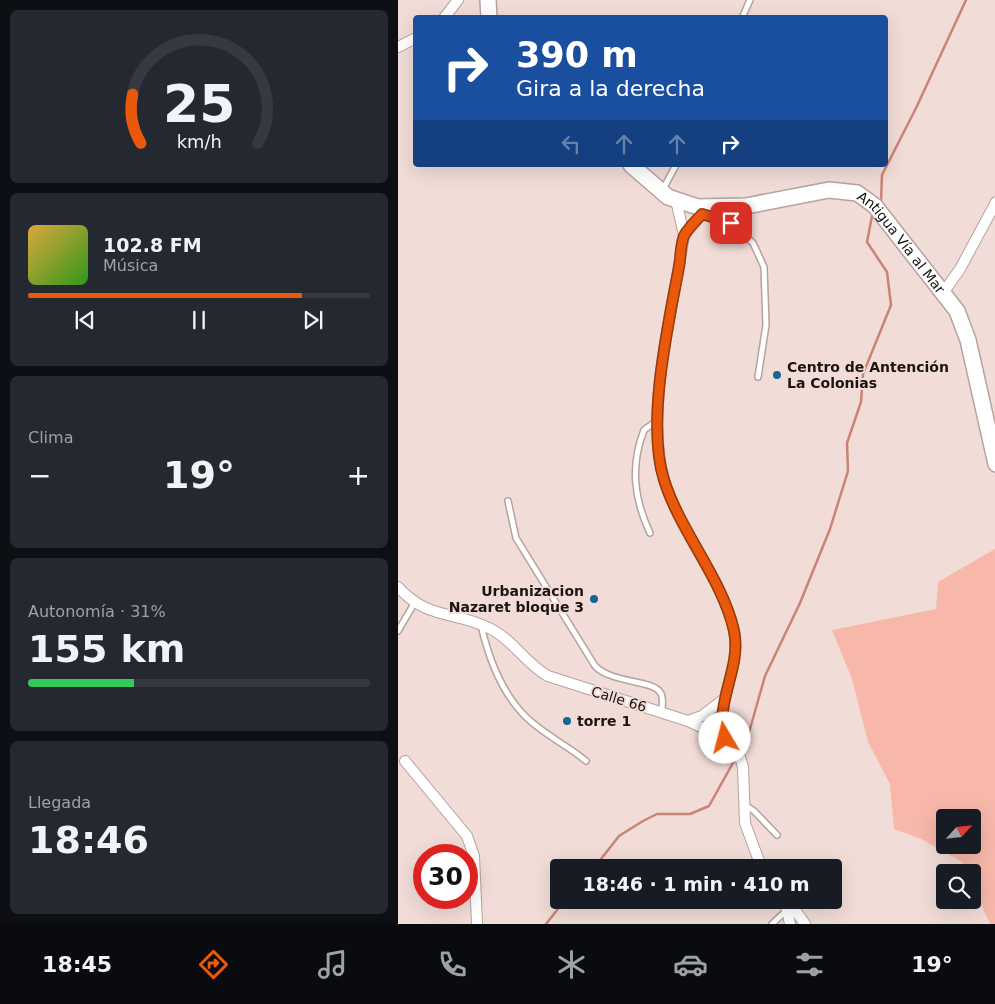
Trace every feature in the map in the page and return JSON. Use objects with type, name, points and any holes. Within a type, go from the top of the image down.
[{"type":"main road","points":[[488,0],[489,15]]},
{"type":"main road","name":"Antigua Vía al Mar","points":[[633,167],[661,192],[676,200],[705,210],[746,206],[829,190],[857,193],[881,213],[957,311],[968,340],[996,464]]},
{"type":"street","points":[[446,15],[458,0]]},
{"type":"street","points":[[398,47],[413,40]]},
{"type":"street","points":[[676,200],[684,235],[658,400],[660,461],[664,480],[674,506],[726,609],[734,631],[736,656],[724,699],[721,718],[725,738]]},
{"type":"street","points":[[943,293],[960,269],[996,202]]},
{"type":"street","points":[[684,235],[705,210]]},
{"type":"street","name":"Calle 66","points":[[398,586],[415,602],[435,613],[457,616],[493,630],[537,670],[548,676],[662,711],[725,738],[740,756],[743,767],[744,805],[748,833],[760,859]]},
{"type":"street","points":[[688,721],[702,716],[724,699]]},
{"type":"street","points":[[405,761],[467,836],[474,856],[477,924]]},
{"type":"street","points":[[788,909],[790,924]]},
{"type":"street","points":[[791,909],[805,924]]},
{"type":"lane","points":[[743,15],[750,0]]},
{"type":"lane","points":[[661,192],[675,167]]},
{"type":"lane","points":[[705,210],[731,223],[753,243],[764,267],[766,325],[758,377]]},
{"type":"lane","points":[[650,533],[636,499],[634,475],[644,430],[658,420]]},
{"type":"lane","points":[[508,501],[516,538],[595,666],[610,676],[656,688],[662,697],[662,711]]},
{"type":"lane","points":[[398,631],[415,602]]},
{"type":"lane","points":[[481,624],[485,642],[502,684],[515,704],[532,722],[586,761]]},
{"type":"lane","points":[[744,805],[754,811],[777,834]]},
{"type":"lane","points":[[772,924],[784,909]]},
{"type":"shaded area","points":[[995,549],[996,924],[990,924],[981,904],[981,864],[963,864],[948,854],[981,854],[981,809],[936,809],[936,847],[921,839],[894,829],[890,784],[868,742],[852,679],[832,630],[936,609],[938,582]]},
{"type":"waterway","points":[[888,163],[917,106],[966,0]]},
{"type":"waterway","points":[[881,202],[882,175],[886,167]]},
{"type":"waterway","points":[[742,746],[748,736],[765,676],[800,603],[830,529],[848,471],[847,443],[861,402],[863,374],[891,305],[887,272],[867,242],[873,211]]},
{"type":"waterway","points":[[601,859],[619,836],[657,814],[690,814],[709,806],[734,761]]},
{"type":"waterway","points":[[546,924],[558,909]]},
{"type":"place","name":"Centro de Antención La Colonias","points":[[777,375]]},
{"type":"place","name":"Urbanizacion Nazaret bloque 3","points":[[594,599]]},
{"type":"place","name":"torre 1","points":[[567,721]]},
{"type":"route","points":[[725,738],[721,718],[724,699],[736,656],[734,631],[726,609],[674,506],[664,480],[658,439],[658,400],[684,235],[702,214],[731,223]]}]
